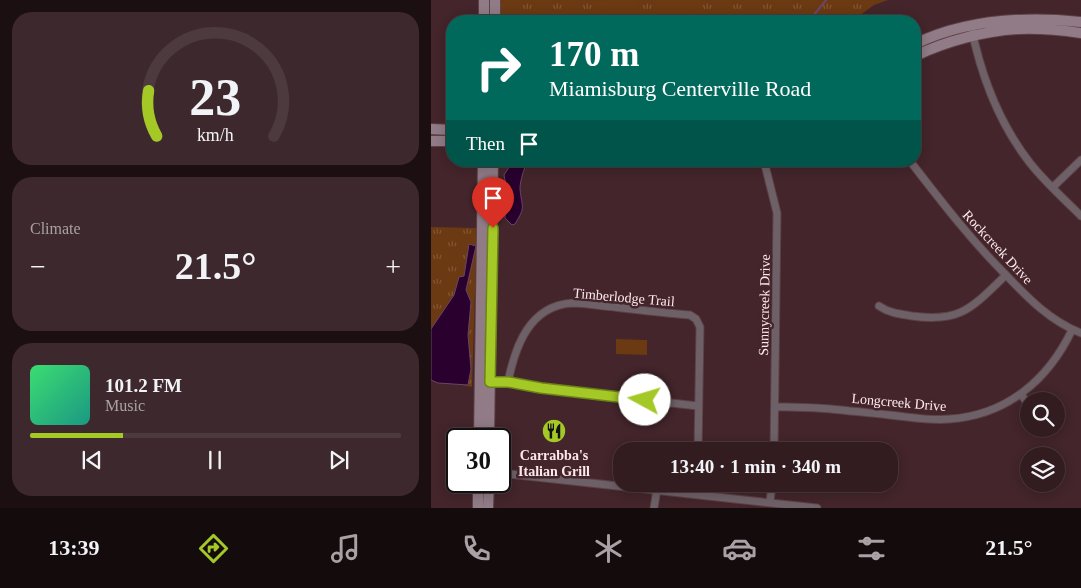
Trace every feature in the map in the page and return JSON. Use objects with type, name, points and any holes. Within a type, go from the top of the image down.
[{"type":"main road","points":[[484,0],[484,15]]},
{"type":"main road","points":[[495,0],[495,15]]},
{"type":"main road","points":[[921,41],[971,26],[1009,20],[1031,19],[1081,22]]},
{"type":"main road","points":[[921,54],[945,44],[1017,29],[1081,33]]},
{"type":"main road","points":[[431,129],[446,130]]},
{"type":"main road","points":[[431,141],[446,141]]},
{"type":"main road","points":[[479,428],[483,167]]},
{"type":"main road","points":[[489,428],[493,167]]},
{"type":"main road","points":[[481,271],[492,271]]},
{"type":"main road","points":[[478,493],[478,508]]},
{"type":"main road","points":[[489,493],[489,508]]},
{"type":"street","points":[[971,26],[984,79],[1005,125],[1030,163],[1081,216]]},
{"type":"street","points":[[1053,187],[1081,160]]},
{"type":"street","name":"Sunnycreek Drive","points":[[766,167],[777,213],[775,442]]},
{"type":"street","name":"Rockcreek Drive","points":[[915,167],[972,240],[1006,275],[1045,313],[1072,330],[1081,333]]},
{"type":"street","points":[[879,306],[889,312],[908,315],[934,318],[953,316],[974,305],[1006,275]]},
{"type":"street","name":"Timberlodge Trail","points":[[508,382],[514,356],[524,333],[537,316],[555,306],[582,304],[690,315],[696,319],[700,327],[698,442]]},
{"type":"street","name":"Longcreek Drive","points":[[1023,392],[1050,367],[1065,345],[1072,330]]},
{"type":"street","points":[[479,382],[508,382],[698,406]]},
{"type":"street","name":"Longcreek Drive","points":[[776,407],[816,407],[925,419],[951,419],[987,411],[1003,405],[1020,395]]},
{"type":"street","points":[[511,474],[613,485]]},
{"type":"street","points":[[655,508],[657,492]]},
{"type":"street","points":[[681,492],[817,508]]},
{"type":"street","points":[[770,502],[772,492]]},
{"type":"green space","points":[[495,0],[888,0],[874,5],[860,15],[495,15]]},
{"type":"green space","points":[[593,0],[640,0],[638,15],[612,15],[604,11]]},
{"type":"green space","points":[[653,0],[703,0],[699,7],[687,15],[652,15]]},
{"type":"green space","points":[[431,227],[477,228],[472,387],[431,379]]},
{"type":"green space","points":[[616,339],[647,340],[647,355],[616,354]]},
{"type":"shaded area","points":[[509,167],[525,167],[520,186],[522,210],[515,224],[512,225],[505,218],[506,186],[504,175]]},
{"type":"shaded area","points":[[469,244],[476,246],[466,290],[471,302],[468,335],[471,369],[468,385],[438,383],[431,380],[431,329],[454,295],[459,277],[464,276]]},
{"type":"waterway","points":[[814,15],[826,0]]},
{"type":"place","name":"Carrabba's Italian Grill","points":[[554,431]]},
{"type":"route","points":[[493,228],[490,382],[508,382],[541,388],[645,400]]}]
